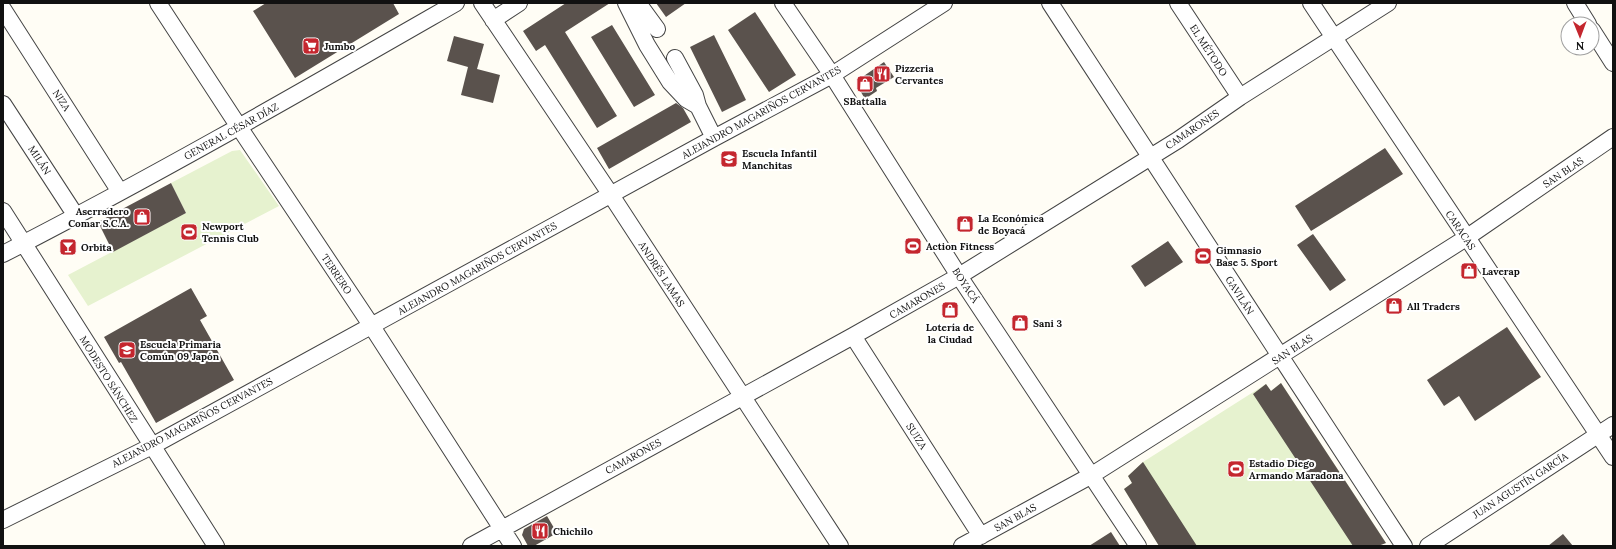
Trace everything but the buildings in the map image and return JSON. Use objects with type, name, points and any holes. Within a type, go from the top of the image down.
[{"type":"street","name":"TERRERO","points":[[158,3],[371,325],[513,546]]},
{"type":"street","name":"GENERAL CÉSAR DÍAZ","points":[[3,254],[239,127],[456,3]]},
{"type":"street","name":"ANDRÉS LAMAS","points":[[482,3],[611,195],[840,546]]},
{"type":"street","points":[[493,20],[519,3]]},
{"type":"street","points":[[626,3],[647,45],[670,82],[686,99],[698,106]]},
{"type":"street","points":[[638,3],[657,29]]},
{"type":"street","name":"BOYACÁ","points":[[783,3],[832,76],[960,276],[1138,546]]},
{"type":"street","name":"ALEJANDRO MAGARIÑOS CERVANTES","points":[[3,520],[152,446],[714,138],[832,76],[944,3]]},
{"type":"street","name":"GAVILÁN","points":[[1050,3],[1404,546]]},
{"type":"street","name":"EL MÉTODO","points":[[1178,3],[1240,97]]},
{"type":"street","name":"CARACAS","points":[[1311,3],[1613,457]]},
{"type":"street","name":"CAMARONES","points":[[471,546],[960,276],[1150,156],[1178,140],[1240,97],[1388,3]]},
{"type":"street","points":[[1575,3],[1583,16]]},
{"type":"street","name":"NIZA","points":[[3,9],[120,192]]},
{"type":"street","points":[[1600,43],[1613,63]]},
{"type":"street","points":[[676,58],[695,95],[698,106],[714,138]]},
{"type":"street","name":"MILÁN","points":[[3,104],[76,216]]},
{"type":"street","name":"SAN BLAS","points":[[962,546],[1092,475],[1466,238],[1613,137]]},
{"type":"street","name":"MODESTO SÁNCHEZ","points":[[3,211],[216,546]]},
{"type":"street","name":"SUIZA","points":[[853,336],[981,536]]},
{"type":"street","name":"JUAN AGUSTÍN GARCÍA","points":[[1428,546],[1613,425]]},
{"type":"green space","name":"Newport Tennis Club","points":[[240,150],[279,206],[88,306],[68,275],[186,213],[171,183],[232,151]]},
{"type":"green space","name":"Estadio Diego Armando Maradona","points":[[1281,383],[1386,543],[1378,546],[1159,546],[1124,489],[1132,483],[1128,476],[1143,462],[1266,384],[1271,391]]},
{"type":"place","name":"Jumbo","points":[[311,46]]},
{"type":"place","name":"Pizzeria Cervantes","points":[[882,74]]},
{"type":"place","name":"SBattalla","points":[[865,84]]},
{"type":"place","name":"Escuela Infantil Manchitas","points":[[729,159]]},
{"type":"place","name":"Aserradero Comar S.C.A.","points":[[142,217]]},
{"type":"place","name":"La Económica de Boyacá","points":[[965,224]]},
{"type":"place","name":"Newport Tennis Club","points":[[189,232]]},
{"type":"place","name":"Action Fitness","points":[[913,246]]},
{"type":"place","name":"Orbita","points":[[68,247]]},
{"type":"place","name":"Gimnasio Base 5. Sport","points":[[1203,256]]},
{"type":"place","name":"Laverap","points":[[1469,271]]},
{"type":"place","name":"All Traders","points":[[1394,306]]},
{"type":"place","name":"Lotería de la Ciudad","points":[[950,310]]},
{"type":"place","name":"Sani 3","points":[[1020,323]]},
{"type":"place","name":"Escuela Primaria Común 09 Japón","points":[[127,350]]},
{"type":"place","name":"Estadio Diego Armando Maradona","points":[[1236,469]]},
{"type":"place","name":"Chichilo","points":[[540,531]]}]
